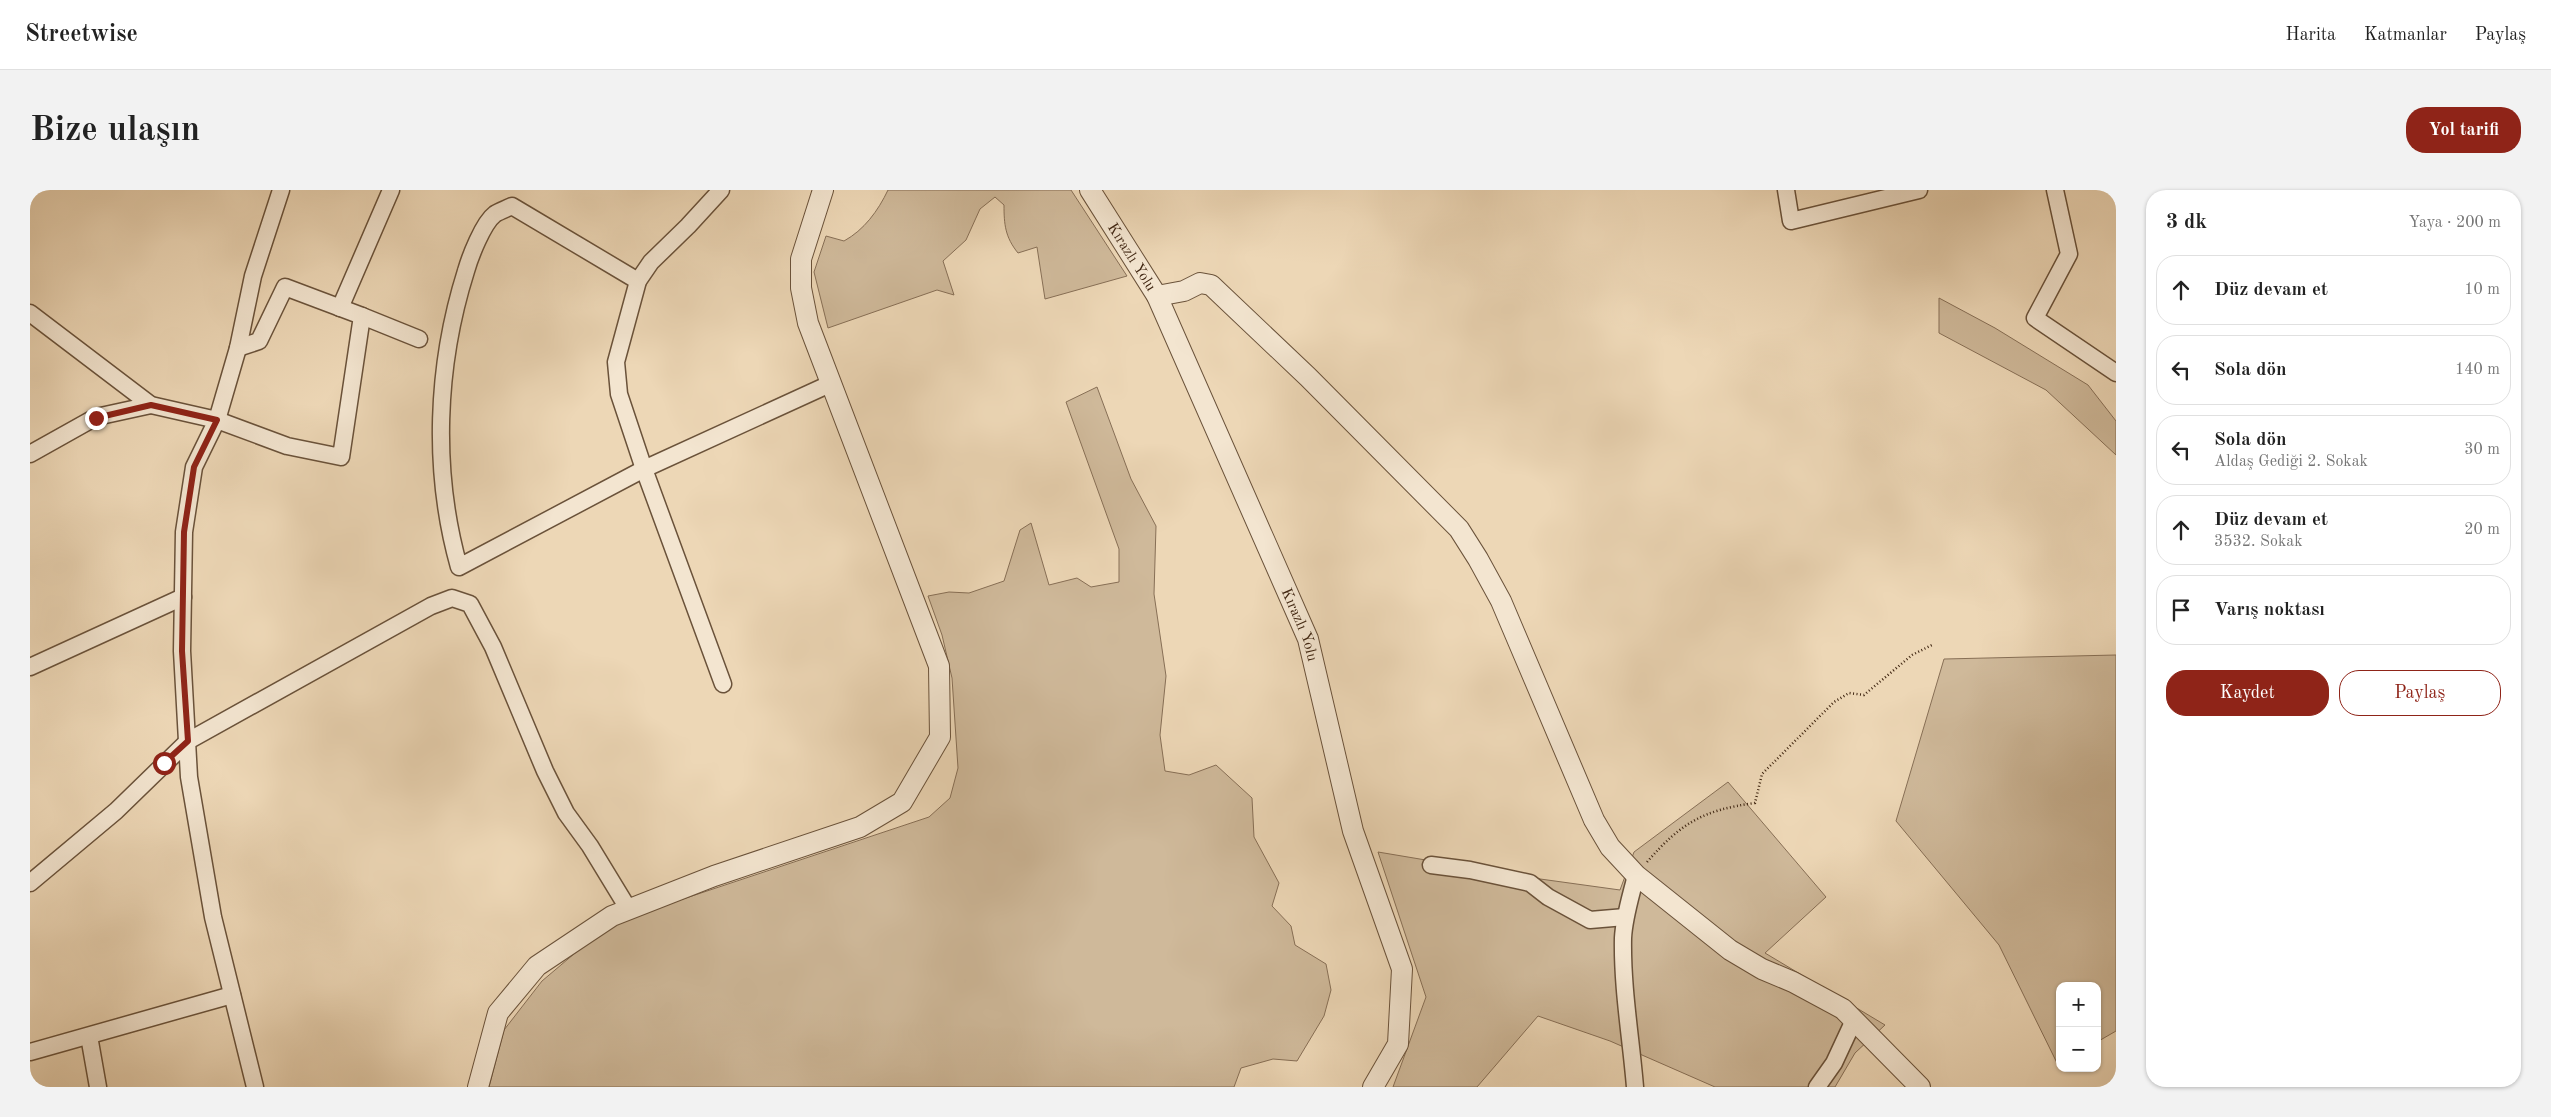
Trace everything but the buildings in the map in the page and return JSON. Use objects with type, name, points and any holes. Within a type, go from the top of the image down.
[{"type":"street","points":[[255,1087],[213,917],[189,777],[182,651],[184,532],[194,467],[217,420],[238,348],[253,276],[280,190]]},
{"type":"street","points":[[340,308],[391,190]]},
{"type":"street","points":[[721,190],[651,262],[638,282],[616,362],[619,394],[644,469],[723,684]]},
{"type":"street","points":[[478,1087],[498,1013],[537,966],[612,916],[714,876],[860,827],[902,802],[940,737],[939,666],[808,323],[801,288],[801,259],[823,190]]},
{"type":"street","name":"Kırazlı Yolu","points":[[1090,190],[1157,296],[1308,639],[1353,831],[1402,969],[1398,1044],[1373,1087]]},
{"type":"street","points":[[1786,190],[1791,221],[1919,190]]},
{"type":"street","points":[[2055,190],[2069,254],[2035,318],[2116,373]]},
{"type":"street","points":[[638,282],[512,206],[493,215],[472,250],[454,307],[442,380],[444,492],[451,539],[458,567],[644,469],[832,383]]},
{"type":"street","points":[[1157,296],[1184,291],[1200,283],[1211,285],[1308,376],[1459,529],[1478,559],[1500,601],[1594,820],[1610,847],[1636,875],[1730,950],[1762,969],[1793,982],[1842,1009],[1920,1087]]},
{"type":"street","points":[[238,348],[259,341],[285,287],[419,339]]},
{"type":"street","points":[[30,313],[151,405],[217,420],[287,446],[341,457],[362,316]]},
{"type":"street","points":[[30,454],[96,418],[151,405]]},
{"type":"street","points":[[30,667],[183,597]]},
{"type":"street","points":[[30,883],[116,811],[188,741],[431,606],[452,598],[470,604],[493,647],[545,771],[566,813],[590,846],[629,910]]},
{"type":"street","points":[[1431,865],[1470,870],[1530,884],[1548,897],[1590,920],[1625,917]]},
{"type":"street","points":[[1635,1087],[1627,1011],[1623,939],[1625,917],[1636,875]]},
{"type":"street","points":[[30,1052],[232,995]]},
{"type":"street","points":[[1817,1087],[1834,1063],[1854,1020]]},
{"type":"street","points":[[89,1036],[98,1087]]},
{"type":"path","points":[[1636,875],[1663,843],[1692,820],[1711,812],[1755,803],[1762,774],[1834,702],[1849,693],[1864,695],[1912,655],[1932,645]]},
{"type":"shaded area","points":[[888,190],[1071,190],[1127,276],[1045,299],[1037,247],[1018,253],[1010,241],[1006,230],[1004,205],[995,197],[980,209],[966,240],[943,261],[954,295],[937,290],[828,328],[814,272],[826,236],[844,241],[851,237],[870,219]]},
{"type":"shaded area","points":[[1939,298],[1995,328],[2088,385],[2116,421],[2116,455],[2046,390],[1939,333]]},
{"type":"shaded area","points":[[1097,387],[1131,479],[1156,526],[1154,594],[1166,676],[1160,735],[1165,771],[1189,775],[1216,765],[1252,798],[1254,837],[1279,883],[1272,906],[1291,926],[1295,945],[1326,964],[1331,990],[1324,1016],[1297,1061],[1273,1059],[1241,1068],[1234,1087],[489,1087],[504,1030],[542,981],[607,926],[929,817],[950,798],[958,768],[952,678],[942,635],[928,596],[949,592],[969,593],[1004,581],[1020,530],[1031,523],[1049,585],[1077,578],[1091,587],[1119,582],[1119,549],[1066,402]]},
{"type":"shaded area","points":[[2116,655],[2116,1031],[2101,1040],[2101,982],[2056,982],[2056,1061],[1999,945],[1896,821],[1944,659]]},
{"type":"shaded area","points":[[1728,782],[1826,897],[1765,953],[1885,1025],[1855,1053],[1835,1087],[1715,1087],[1610,1041],[1538,1016],[1477,1087],[1393,1087],[1426,997],[1378,852],[1533,878],[1620,890],[1634,852]]},
{"type":"route","points":[[96,418],[151,405],[217,420],[194,467],[184,532],[182,651],[188,741],[164,763]]}]
